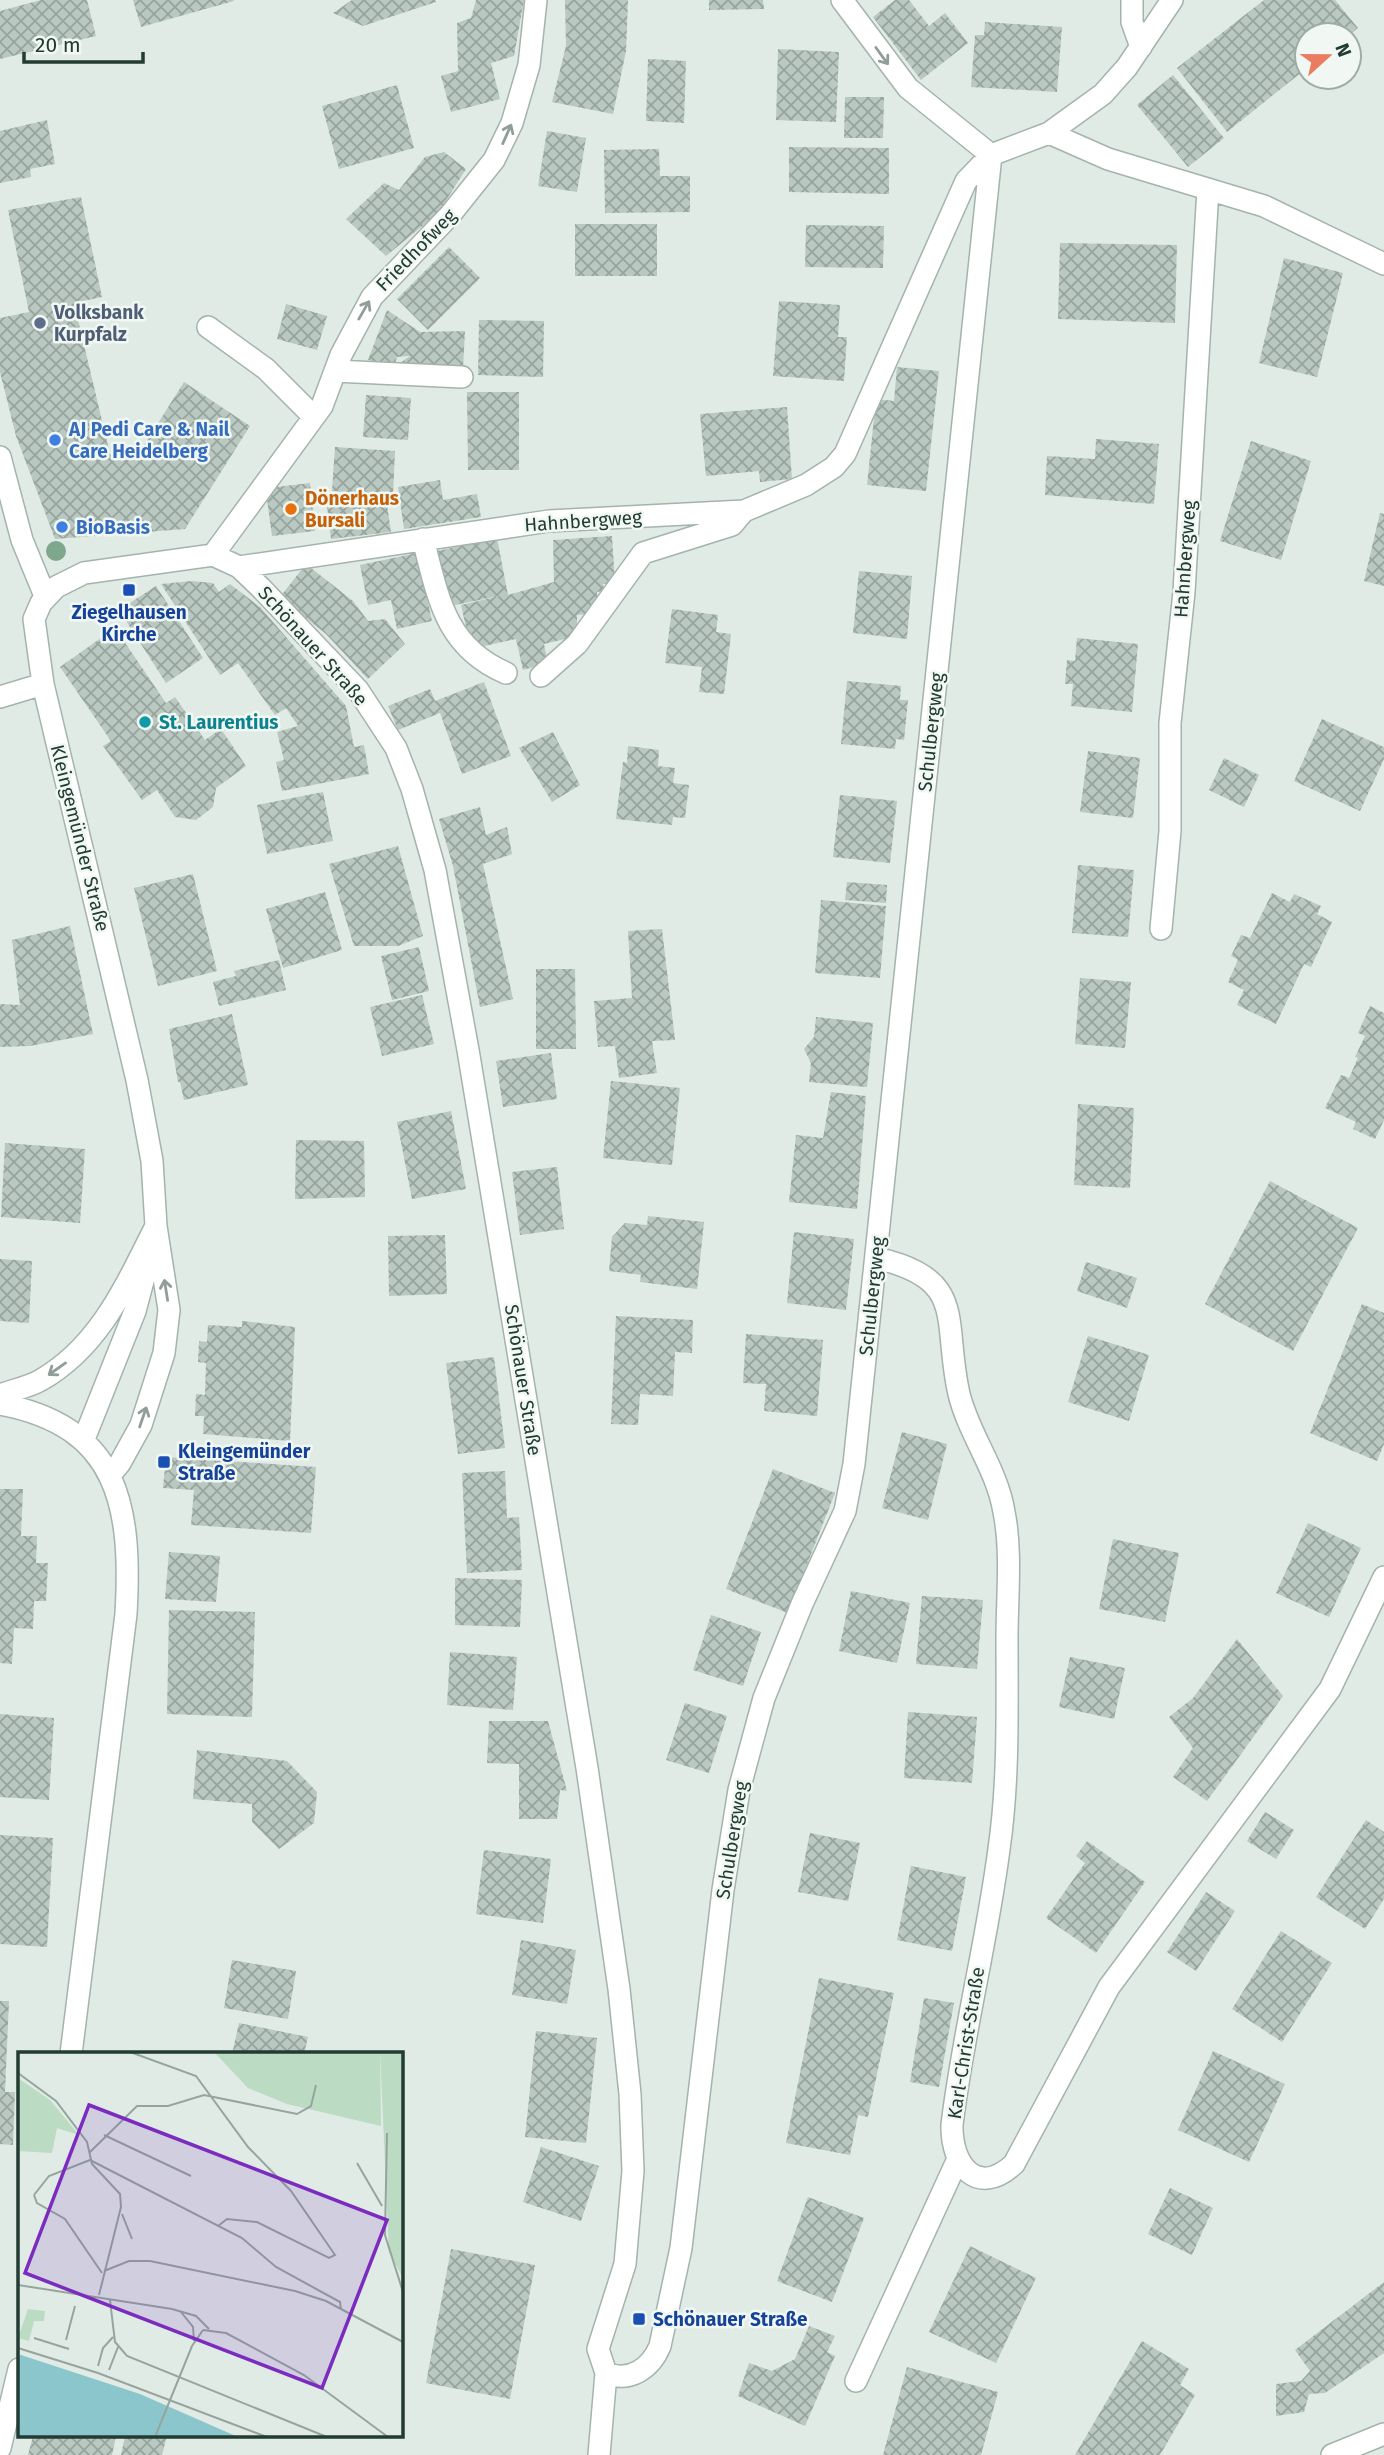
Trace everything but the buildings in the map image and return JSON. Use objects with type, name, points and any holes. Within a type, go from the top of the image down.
[{"type":"street","name":"Friedhofweg","points":[[213,555],[327,397],[335,371],[362,313],[381,284],[457,208],[484,175],[503,144],[529,65],[536,0]]},
{"type":"street","points":[[842,0],[908,88],[991,155],[1049,133],[1103,94],[1141,47],[1171,0]]},
{"type":"street","points":[[1132,0],[1132,22],[1141,47]]},
{"type":"street","points":[[1049,133],[1108,159],[1264,206],[1384,264]]},
{"type":"street","name":"Hahnbergweg","points":[[239,567],[550,521],[744,511],[806,485],[840,461],[958,195],[966,181],[991,155]]},
{"type":"street","name":"Schulbergweg","points":[[606,2373],[624,2376],[649,2365],[660,2346],[681,2248],[723,1890],[739,1790],[764,1698],[802,1604],[845,1511],[854,1464],[991,155]]},
{"type":"street","name":"Hahnbergweg","points":[[1161,929],[1170,831],[1170,723],[1184,592],[1208,189]]},
{"type":"street","points":[[208,327],[266,369],[314,417]]},
{"type":"street","points":[[335,371],[462,377]]},
{"type":"street","points":[[0,457],[22,540],[45,596],[67,580],[84,573],[213,555]]},
{"type":"street","name":"Hahnbergweg","points":[[541,676],[577,644],[643,553],[733,525],[744,511]]},
{"type":"street","points":[[423,539],[440,601],[452,627],[469,652],[506,673]]},
{"type":"street","name":"Schönauer Straße","points":[[213,555],[239,567],[358,690],[396,748],[412,789],[435,870],[468,1050],[570,1663],[619,1989],[630,2094],[633,2171],[625,2263],[598,2349],[606,2373],[599,2455]]},
{"type":"street","name":"Kleingemünder Straße","points":[[45,596],[37,611],[34,628],[43,684],[137,1080],[152,1161],[156,1226],[169,1310],[164,1353],[141,1425],[120,1463],[110,1475]]},
{"type":"street","points":[[0,697],[43,684]]},
{"type":"street","points":[[0,1395],[39,1382],[76,1356],[103,1325],[156,1226]]},
{"type":"street","name":"Kleingemünder Straße","points":[[84,1439],[145,1284],[156,1226]]},
{"type":"street","name":"Karl-Christ-Straße","points":[[876,1258],[918,1271],[940,1290],[946,1303],[959,1394],[974,1439],[993,1475],[1007,1527],[1004,1802],[999,1849],[954,2110],[951,2142],[957,2161]]},
{"type":"street","points":[[0,1404],[47,1417],[84,1439],[103,1461],[110,1475],[120,1504],[127,1546],[126,1614],[71,2052]]},
{"type":"street","points":[[856,2381],[957,2161],[967,2172],[985,2177],[1006,2171],[1014,2164],[1108,1987],[1330,1689],[1384,1577]]},
{"type":"street","points":[[0,2448],[18,2373]]},
{"type":"street","points":[[1332,2455],[1384,2434]]},
{"type":"place","name":"Volksbank Kurpfalz","points":[[40,323]]},
{"type":"place","name":"AJ Pedi Care & Nail Care Heidelberg","points":[[55,440]]},
{"type":"place","name":"Dönerhaus Bursali","points":[[291,509]]},
{"type":"place","name":"BioBasis","points":[[62,527]]},
{"type":"place","name":"Ziegelhausen Kirche","points":[[129,590]]},
{"type":"place","name":"St. Laurentius","points":[[145,722]]},
{"type":"place","name":"Kleingemünder Straße","points":[[164,1462]]},
{"type":"place","name":"Schönauer Straße","points":[[639,2319]]}]
